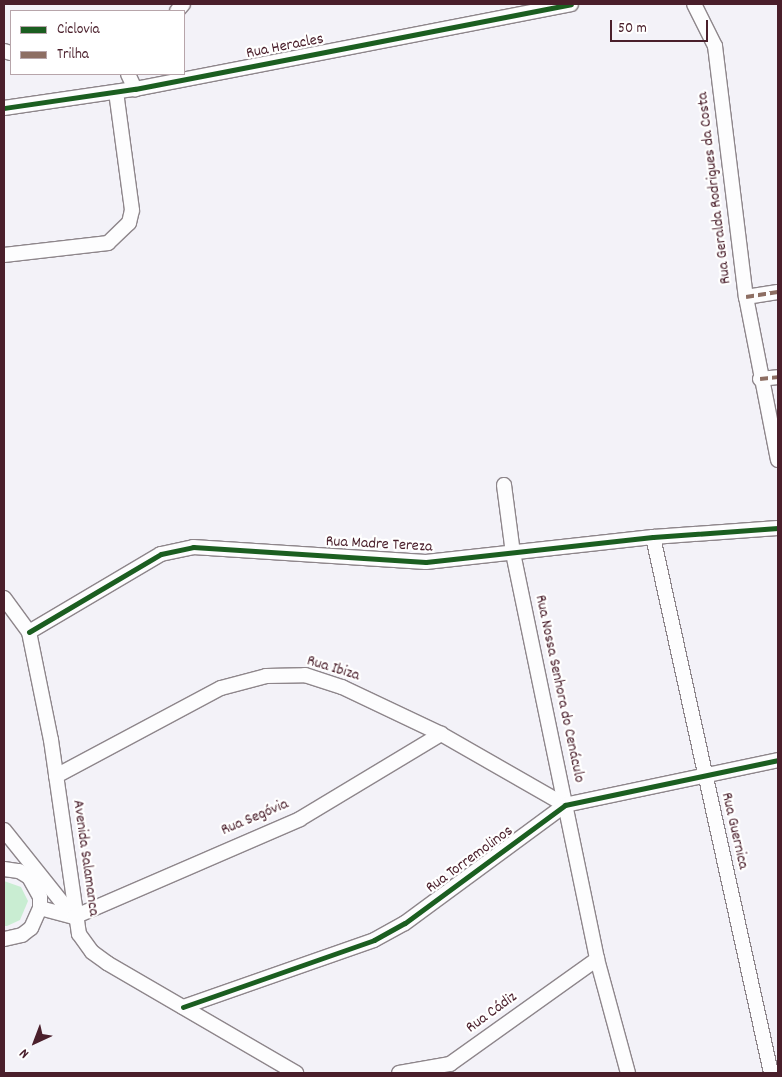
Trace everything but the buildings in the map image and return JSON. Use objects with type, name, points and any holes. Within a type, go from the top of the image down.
[{"type":"street","name":"Rua Heracles","points":[[4,108],[136,89],[571,4]]},
{"type":"street","name":"Rua Geralda Rodrigues da Costa","points":[[694,4],[715,46],[746,297],[760,379],[778,460]]},
{"type":"street","points":[[129,75],[136,89]]},
{"type":"street","points":[[4,255],[108,243],[129,223],[132,210],[116,92]]},
{"type":"street","points":[[746,297],[778,292]]},
{"type":"street","points":[[760,379],[778,377]]},
{"type":"street","name":"Rua Nossa Senhora do Cenáculo","points":[[504,485],[513,553],[597,959],[628,1073]]},
{"type":"street","name":"Rua Madre Tereza","points":[[29,632],[161,554],[193,547],[426,562],[653,537],[778,528]]},
{"type":"street","name":"Rua Guernica","points":[[653,537],[704,778],[771,1073]]},
{"type":"street","name":"Avenida Salamanca","points":[[4,598],[29,632],[56,776],[74,917],[79,934],[92,952],[296,1073]]},
{"type":"street","name":"Rua Ibiza","points":[[56,776],[221,688],[266,676],[305,676],[342,687],[441,734],[565,805]]},
{"type":"street","name":"Rua Segóvia","points":[[74,917],[300,819],[441,734]]},
{"type":"street","name":"Rua Torremolinos","points":[[183,1007],[374,940],[406,923],[565,805],[704,778],[778,760]]},
{"type":"street","points":[[4,830],[24,852],[74,917]]},
{"type":"street","points":[[19,871],[24,852]]},
{"type":"street","points":[[4,868],[19,871],[36,886],[40,908],[31,928],[22,935],[4,938]]},
{"type":"street","points":[[40,908],[74,917]]},
{"type":"street","name":"Rua Cádiz","points":[[398,1073],[450,1064],[597,959]]},
{"type":"green space","points":[[4,881],[21,887],[28,901],[20,920],[7,926],[4,926]]},
{"type":"marked path","points":[[746,297],[778,292]]},
{"type":"marked path","points":[[760,379],[778,377]]},
{"type":"cycle path","points":[[4,108],[135,89],[571,4]]},
{"type":"cycle path","points":[[29,632],[161,554],[193,547],[426,562],[653,537],[778,528]]},
{"type":"cycle path","points":[[183,1007],[374,940],[405,923],[565,805],[778,760]]}]
